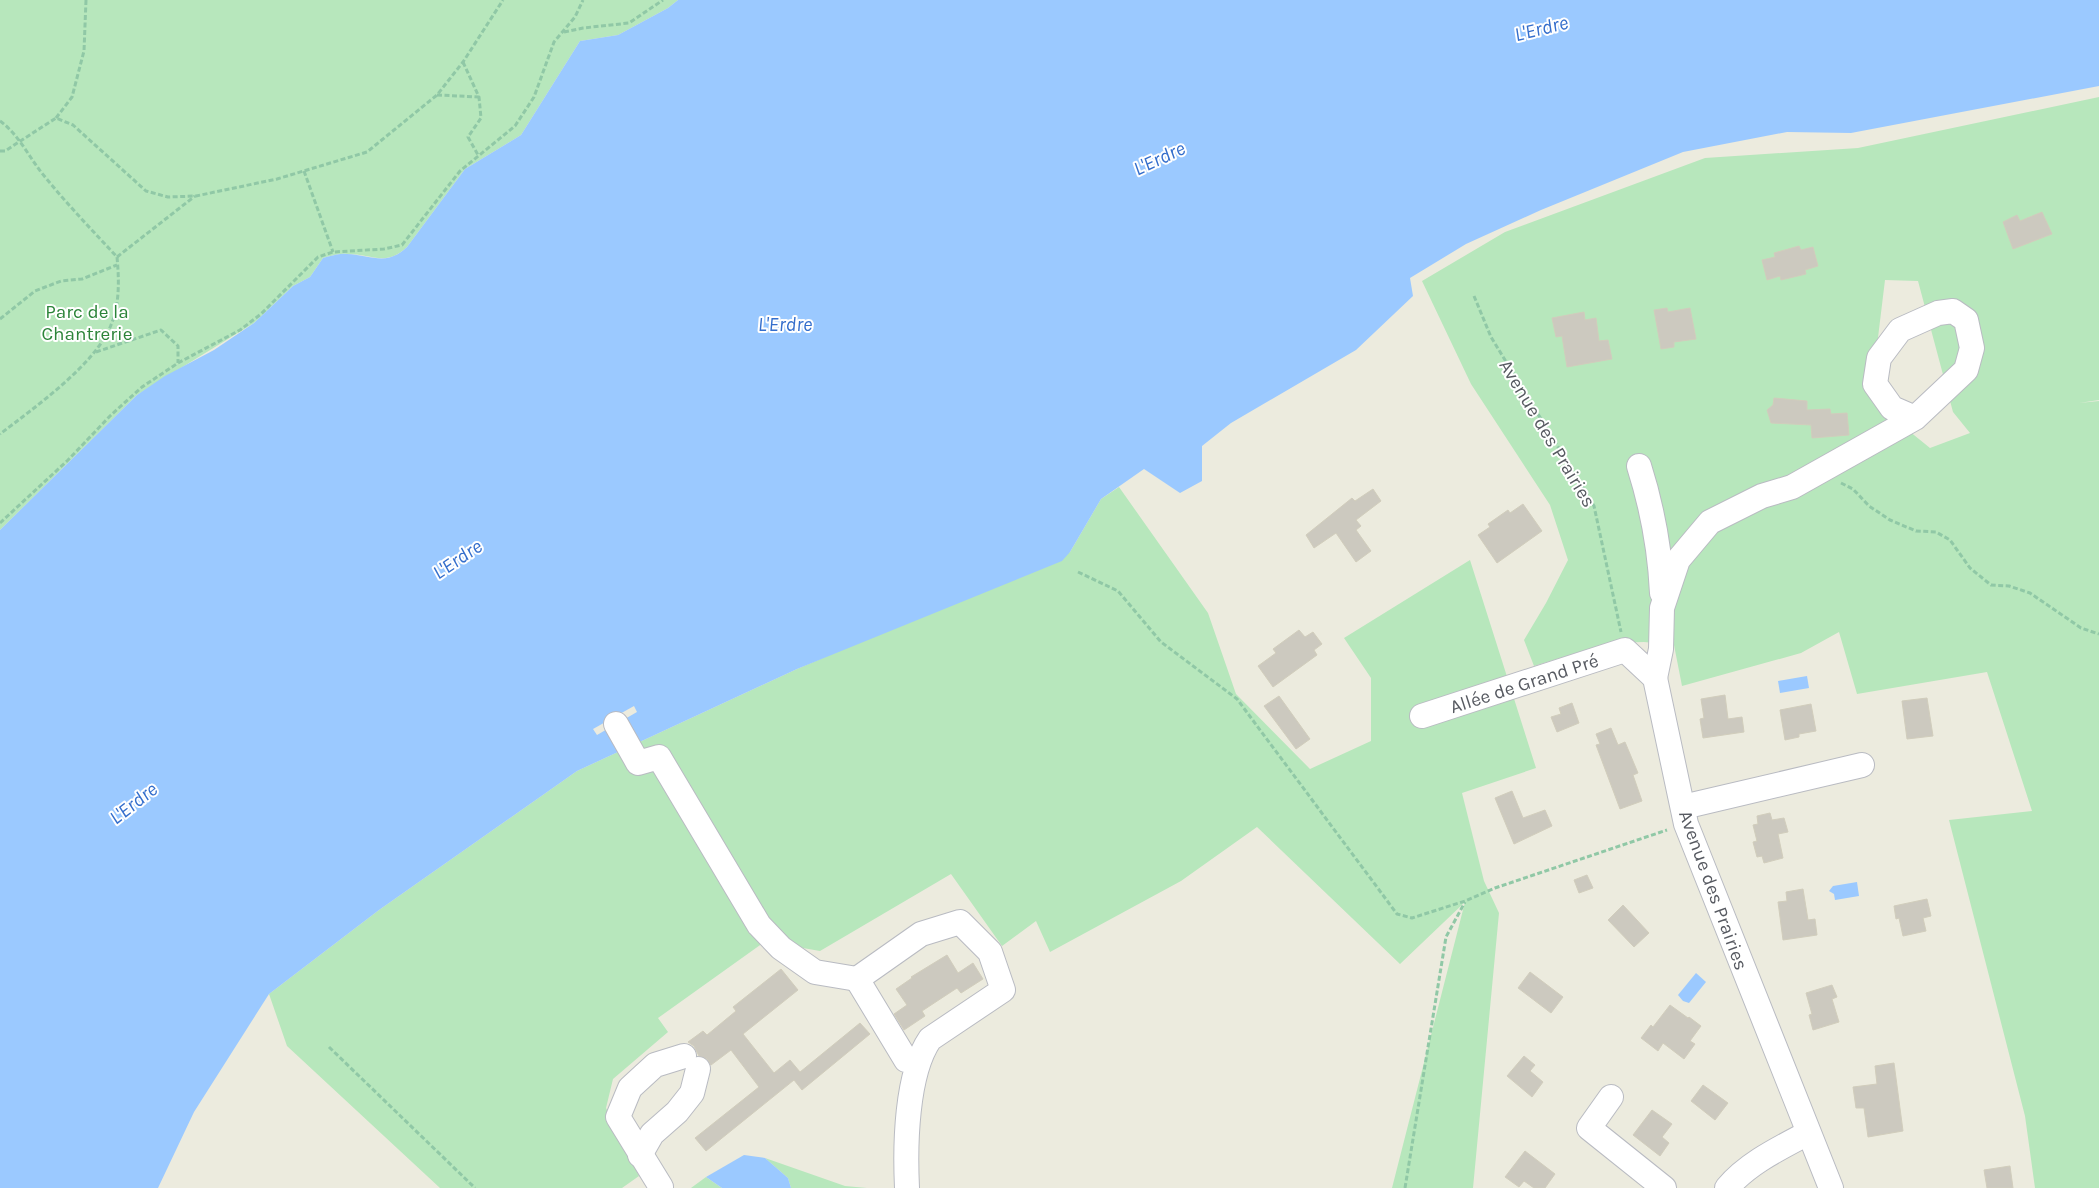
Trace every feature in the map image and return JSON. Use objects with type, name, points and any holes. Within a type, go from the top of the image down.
[{"type":"street","points":[[1662,608],[1678,560],[1710,522],[1762,496],[1792,487],[1915,418],[1966,370],[1972,348],[1966,320],[1953,311],[1938,312],[1900,330],[1878,358],[1875,384],[1892,408],[1915,418]]},
{"type":"street","points":[[1639,466],[1650,502],[1661,568],[1661,649],[1655,678]]},
{"type":"street","points":[[1625,650],[1655,678]]},
{"type":"street","name":"Allée de Grand Pré","points":[[1422,716],[1625,650]]},
{"type":"street","name":"Avenue des Prairies","points":[[1655,678],[1684,815],[1831,1188]]},
{"type":"street","points":[[616,724],[638,762],[659,756],[759,926],[780,948],[815,972],[857,979],[921,934],[960,922],[990,952],[1003,990],[930,1039],[922,1050],[908,1117],[907,1188]]},
{"type":"street","points":[[1684,815],[1862,765]]},
{"type":"street","points":[[857,979],[906,1060],[918,1063]]},
{"type":"street","points":[[640,1155],[652,1134],[677,1112],[692,1093],[691,1062],[655,1065],[630,1088],[618,1117],[640,1155],[661,1188]]},
{"type":"street","points":[[1612,1097],[1589,1128],[1664,1188]]},
{"type":"street","points":[[1727,1188],[1735,1179],[1775,1150],[1808,1133]]},
{"type":"path","points":[[0,151],[5,151],[56,118],[72,97],[84,51],[86,0]]},
{"type":"path","points":[[56,118],[73,125],[146,190],[168,196],[196,196],[277,179],[367,152],[437,95],[463,62],[503,0]]},
{"type":"path","points":[[0,522],[68,460],[111,415],[142,387],[178,363],[240,330],[262,314],[318,257],[333,252],[384,249],[402,245],[443,190],[460,171],[515,126],[534,97],[554,42],[575,17],[583,0]]},
{"type":"path","points":[[563,32],[629,23],[663,0]]},
{"type":"path","points":[[463,62],[480,97],[481,118],[468,137],[478,155]]},
{"type":"path","points":[[437,95],[480,97]]},
{"type":"path","points":[[0,121],[20,141],[40,171],[78,215],[117,256],[118,265],[118,295],[112,323],[106,337],[96,352],[80,368],[0,434]]},
{"type":"path","points":[[304,171],[333,252]]},
{"type":"path","points":[[117,256],[196,196]]},
{"type":"path","points":[[0,319],[35,291],[61,281],[82,279],[118,265]]},
{"type":"path","name":"Avenue des Prairies","points":[[1474,296],[1491,337],[1594,506],[1625,650]]},
{"type":"path","points":[[96,352],[161,330],[178,346],[178,363]]},
{"type":"path","points":[[1834,484],[1842,483],[1853,489],[1869,506],[1890,520],[1916,531],[1936,532],[1950,540],[1970,568],[1991,585],[2009,586],[2030,593],[2081,628],[2099,634]]},
{"type":"path","points":[[1078,572],[1118,591],[1161,642],[1237,699],[1397,914],[1412,918],[1465,901],[1684,815]]},
{"type":"path","points":[[1405,1188],[1446,937],[1465,901]]},
{"type":"path","points":[[329,1047],[475,1188]]},
{"type":"green space","name":"Parc de la Chantrerie","points":[[0,0],[678,0],[668,8],[618,35],[580,41],[521,135],[465,169],[407,247],[392,257],[385,258],[344,254],[323,258],[310,277],[293,286],[254,323],[137,395],[0,530]]},
{"type":"green space","points":[[2099,97],[2099,400],[2079,403],[2099,401],[2099,1188],[2035,1188],[2025,1116],[1949,820],[2032,811],[1987,672],[1857,694],[1839,632],[1801,653],[1682,686],[1674,645],[1644,642],[1609,643],[1534,666],[1524,640],[1568,560],[1550,505],[1471,384],[1422,281],[1505,232],[1705,158],[1858,148]],"holes":[[[1885,280],[1918,281],[1953,412],[1970,433],[1930,448],[1909,431],[1876,354]]]},
{"type":"green space","points":[[1119,487],[1208,613],[1236,694],[1310,769],[1371,741],[1371,678],[1344,638],[1470,560],[1536,768],[1462,793],[1484,881],[1499,913],[1473,1188],[1392,1188],[1465,902],[1400,964],[1257,827],[1181,881],[1050,952],[1036,921],[1002,946],[951,874],[820,951],[803,948],[777,933],[658,1018],[668,1032],[613,1079],[606,1108],[639,1176],[622,1188],[440,1188],[287,1046],[269,994],[379,910],[577,771],[797,669],[1070,552],[1101,499]]},
{"type":"green space","points":[[765,1158],[845,1186],[867,1188],[791,1188],[788,1178]]},
{"type":"green space","points":[[706,1177],[722,1188],[691,1188]]},
{"type":"water","name":"L'Erdre","points":[[678,0],[2099,0],[2099,86],[1851,133],[1787,132],[1683,152],[1541,210],[1466,244],[1410,278],[1413,296],[1356,350],[1231,423],[1202,446],[1202,481],[1180,493],[1144,469],[1101,499],[1070,552],[1062,561],[797,669],[577,771],[379,910],[269,994],[194,1112],[158,1188],[0,1188],[0,530],[137,395],[165,376],[214,350],[254,323],[293,286],[310,277],[323,258],[344,254],[385,258],[392,257],[407,247],[465,169],[521,135],[580,41],[618,35],[668,8]]},
{"type":"water","points":[[1807,676],[1809,688],[1780,693],[1778,681]]},
{"type":"water","points":[[1857,882],[1859,896],[1835,900],[1834,894],[1829,891],[1833,886]]},
{"type":"water","points":[[1696,973],[1706,982],[1689,1003],[1683,1001],[1678,995]]},
{"type":"water","points":[[744,1155],[765,1158],[788,1178],[791,1188],[722,1188],[706,1177]]},
{"type":"pier","points":[[634,706],[637,712],[597,735],[593,729]]},
{"type":"building","points":[[2042,212],[2052,234],[2013,249],[2003,222],[2017,215],[2020,221]]},
{"type":"building","points":[[1799,246],[1801,250],[1813,247],[1818,266],[1805,270],[1806,274],[1781,280],[1780,276],[1767,280],[1762,260],[1775,257],[1774,253]]},
{"type":"building","points":[[1667,308],[1668,312],[1690,308],[1696,339],[1674,342],[1674,347],[1661,349],[1654,310]]},
{"type":"building","points":[[1584,312],[1585,320],[1596,318],[1599,341],[1608,340],[1612,359],[1567,367],[1562,336],[1556,337],[1552,318]]},
{"type":"building","points":[[1774,398],[1807,401],[1807,410],[1830,409],[1831,414],[1847,413],[1849,435],[1812,438],[1811,425],[1771,423],[1767,410],[1773,405]]},
{"type":"building","points":[[1373,489],[1381,501],[1356,520],[1361,526],[1356,530],[1371,551],[1356,562],[1336,533],[1314,548],[1306,535],[1352,498],[1355,501]]},
{"type":"building","points":[[1523,504],[1542,531],[1497,563],[1478,535],[1490,527],[1488,524],[1508,510],[1510,513]]},
{"type":"building","points":[[1299,630],[1305,637],[1313,632],[1322,644],[1314,650],[1317,655],[1273,687],[1258,666],[1276,653],[1273,649]]},
{"type":"building","points":[[1725,695],[1728,719],[1742,717],[1744,732],[1703,738],[1700,719],[1704,718],[1701,699]]},
{"type":"building","points":[[1279,696],[1310,739],[1296,749],[1264,706]]},
{"type":"building","points":[[1927,698],[1933,736],[1907,739],[1902,701]]},
{"type":"building","points":[[1572,703],[1579,723],[1557,732],[1551,717],[1561,714],[1559,708]]},
{"type":"building","points":[[1811,704],[1816,731],[1799,734],[1799,737],[1785,740],[1780,710]]},
{"type":"building","points":[[1611,728],[1618,745],[1625,742],[1638,773],[1633,775],[1642,801],[1620,809],[1596,745],[1600,744],[1596,734]]},
{"type":"building","points":[[1512,791],[1523,818],[1545,810],[1552,826],[1514,844],[1495,798]]},
{"type":"building","points":[[1770,813],[1772,820],[1784,818],[1788,832],[1778,834],[1783,858],[1764,863],[1762,856],[1757,857],[1753,842],[1757,841],[1753,825],[1758,824],[1757,816]]},
{"type":"building","points":[[1587,875],[1593,888],[1579,893],[1574,880]]},
{"type":"building","points":[[1803,889],[1808,920],[1815,919],[1817,935],[1783,940],[1778,902],[1787,901],[1786,892]]},
{"type":"building","points":[[1927,899],[1931,916],[1923,918],[1926,931],[1903,936],[1899,918],[1896,919],[1894,906]]},
{"type":"building","points":[[1623,905],[1649,933],[1634,947],[1608,920]]},
{"type":"building","points":[[947,955],[958,973],[973,963],[983,979],[961,993],[957,988],[922,1011],[925,1016],[904,1030],[894,1014],[907,1005],[896,989],[911,977]]},
{"type":"building","points":[[781,969],[798,990],[743,1034],[774,1073],[790,1060],[800,1072],[860,1023],[870,1034],[802,1090],[794,1080],[706,1151],[695,1138],[759,1087],[731,1050],[711,1065],[707,1059],[699,1056],[694,1046],[688,1042],[703,1031],[707,1035],[736,1011],[733,1007]]},
{"type":"building","points":[[1530,972],[1563,997],[1551,1013],[1518,988]]},
{"type":"building","points":[[1832,985],[1837,997],[1832,999],[1839,1022],[1813,1030],[1809,1015],[1812,1014],[1806,993]]},
{"type":"building","points":[[1670,1005],[1701,1026],[1690,1041],[1695,1044],[1684,1059],[1663,1043],[1658,1051],[1641,1038],[1651,1025],[1653,1027]]},
{"type":"building","points":[[1524,1056],[1535,1065],[1530,1071],[1543,1082],[1532,1097],[1507,1076]]},
{"type":"building","points":[[1894,1063],[1903,1131],[1868,1137],[1864,1108],[1856,1108],[1853,1087],[1877,1084],[1875,1066]]},
{"type":"building","points":[[1703,1085],[1728,1103],[1715,1120],[1691,1101]]},
{"type":"building","points":[[1652,1110],[1672,1124],[1662,1137],[1669,1143],[1660,1156],[1633,1135]]},
{"type":"building","points":[[1525,1151],[1555,1174],[1545,1188],[1534,1188],[1524,1181],[1519,1187],[1505,1177]]},
{"type":"building","points":[[2010,1166],[2013,1188],[1987,1188],[1984,1170]]}]
